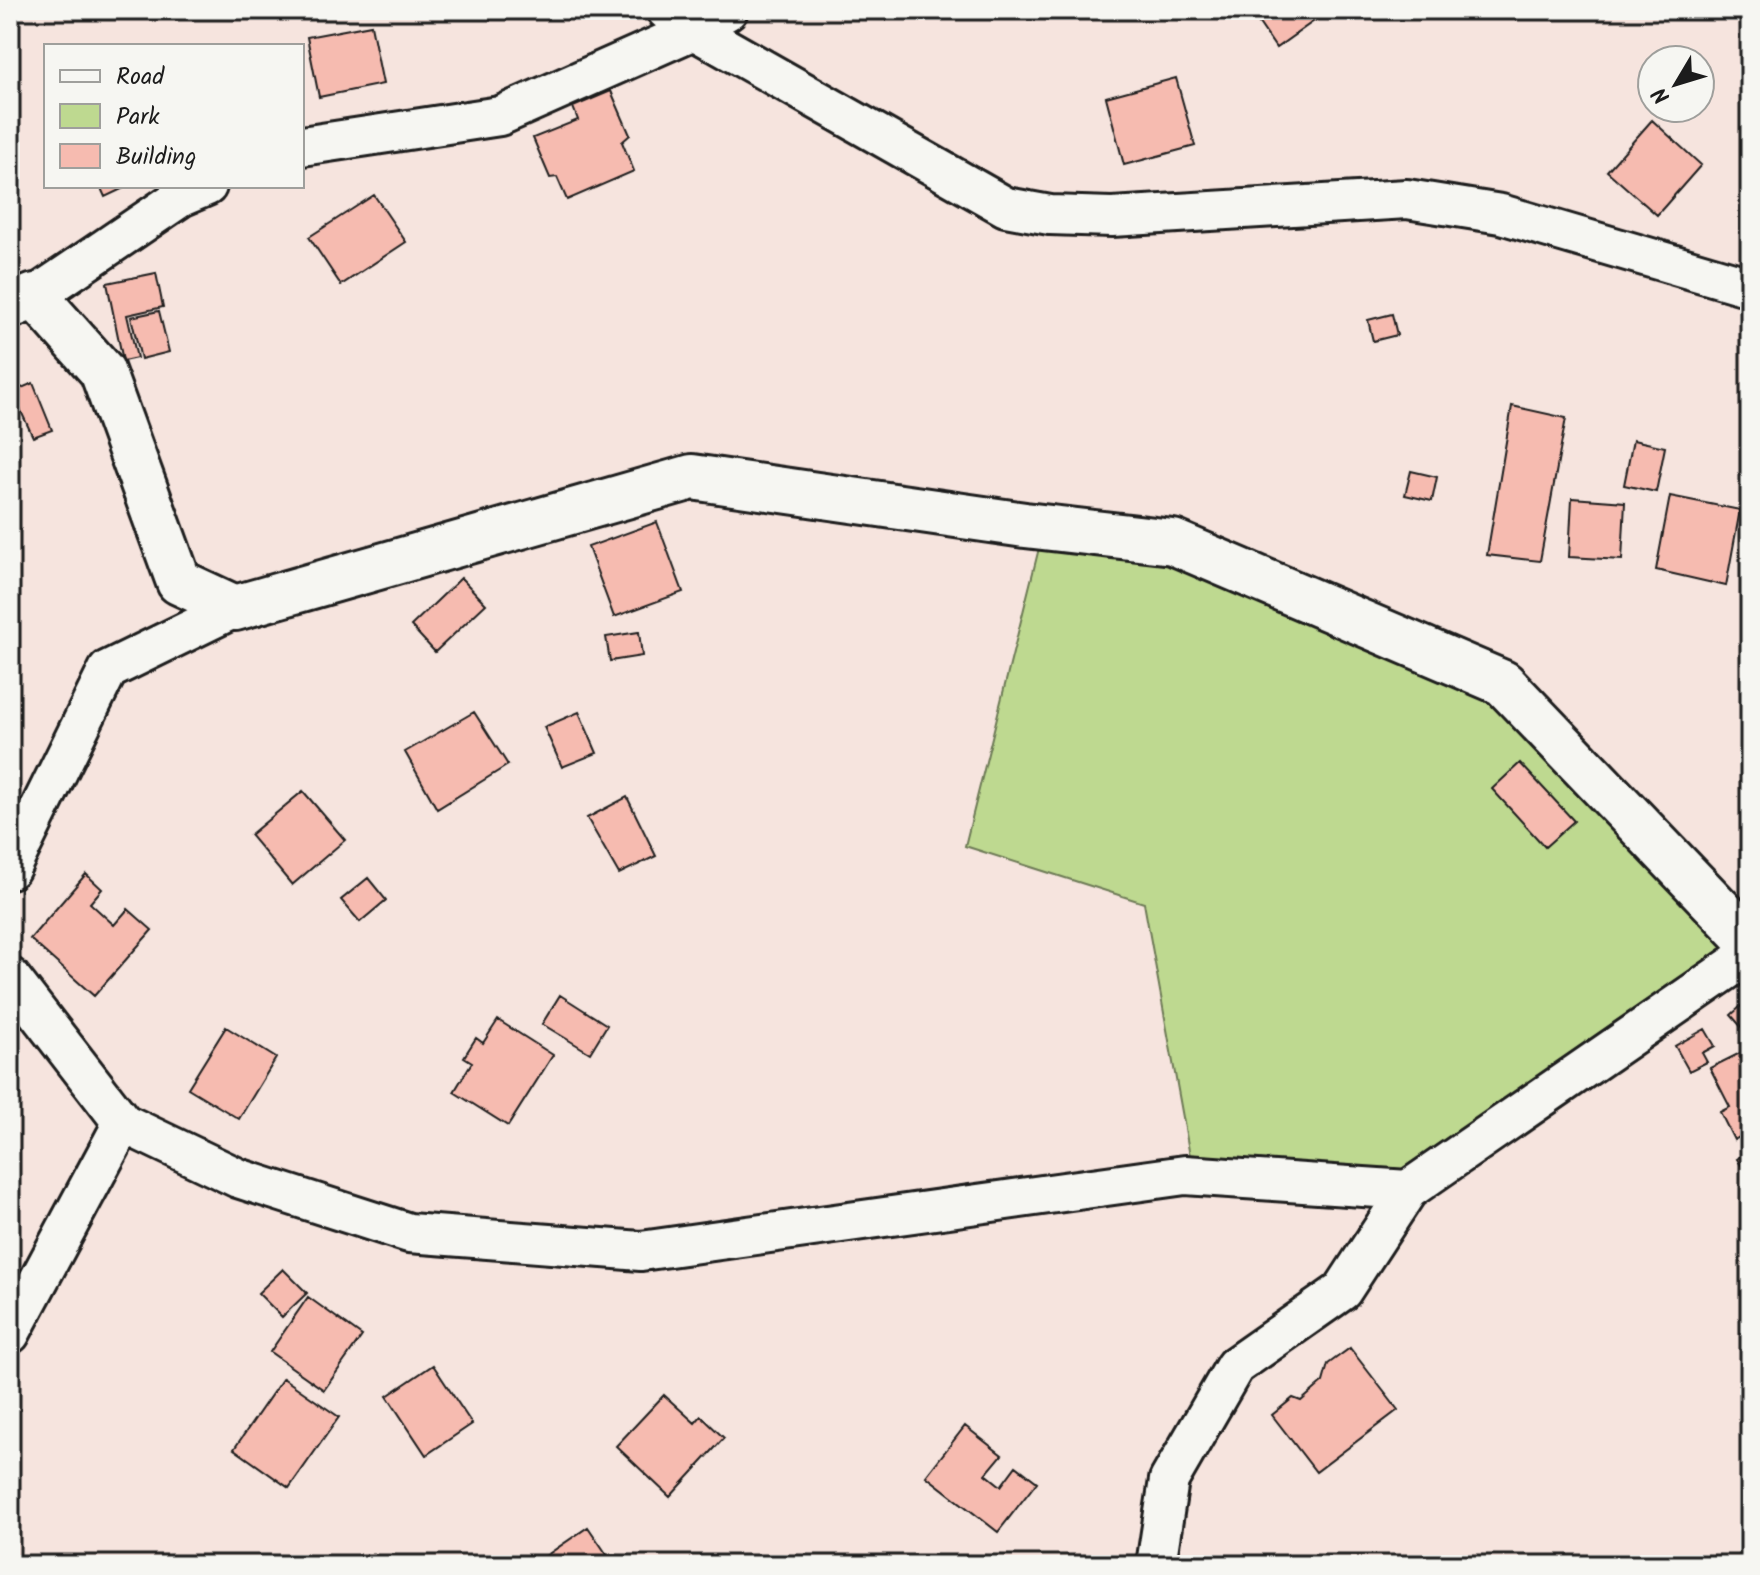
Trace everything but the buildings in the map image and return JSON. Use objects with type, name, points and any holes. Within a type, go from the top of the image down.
[{"type":"street","points":[[304,146],[500,116],[680,20],[728,10]]},
{"type":"street","points":[[680,20],[1006,207],[1050,215],[1112,217],[1407,199],[1501,214],[1750,287]]},
{"type":"street","points":[[202,188],[181,197],[22,301],[102,371],[179,582],[235,608]]},
{"type":"street","points":[[10,869],[108,670],[235,608],[692,477],[1025,525],[1173,542],[1503,683],[1750,941]]},
{"type":"street","points":[[1156,1565],[1169,1480],[1235,1366],[1342,1291],[1408,1190],[1750,954]]},
{"type":"street","points":[[10,977],[123,1123],[238,1178],[409,1233],[641,1251],[1185,1175],[1408,1190]]},
{"type":"street","points":[[10,1334],[123,1123]]},
{"type":"green space","points":[[1040,544],[1178,560],[1489,693],[1729,943],[1400,1170],[1190,1156],[1144,903],[965,846]]}]
